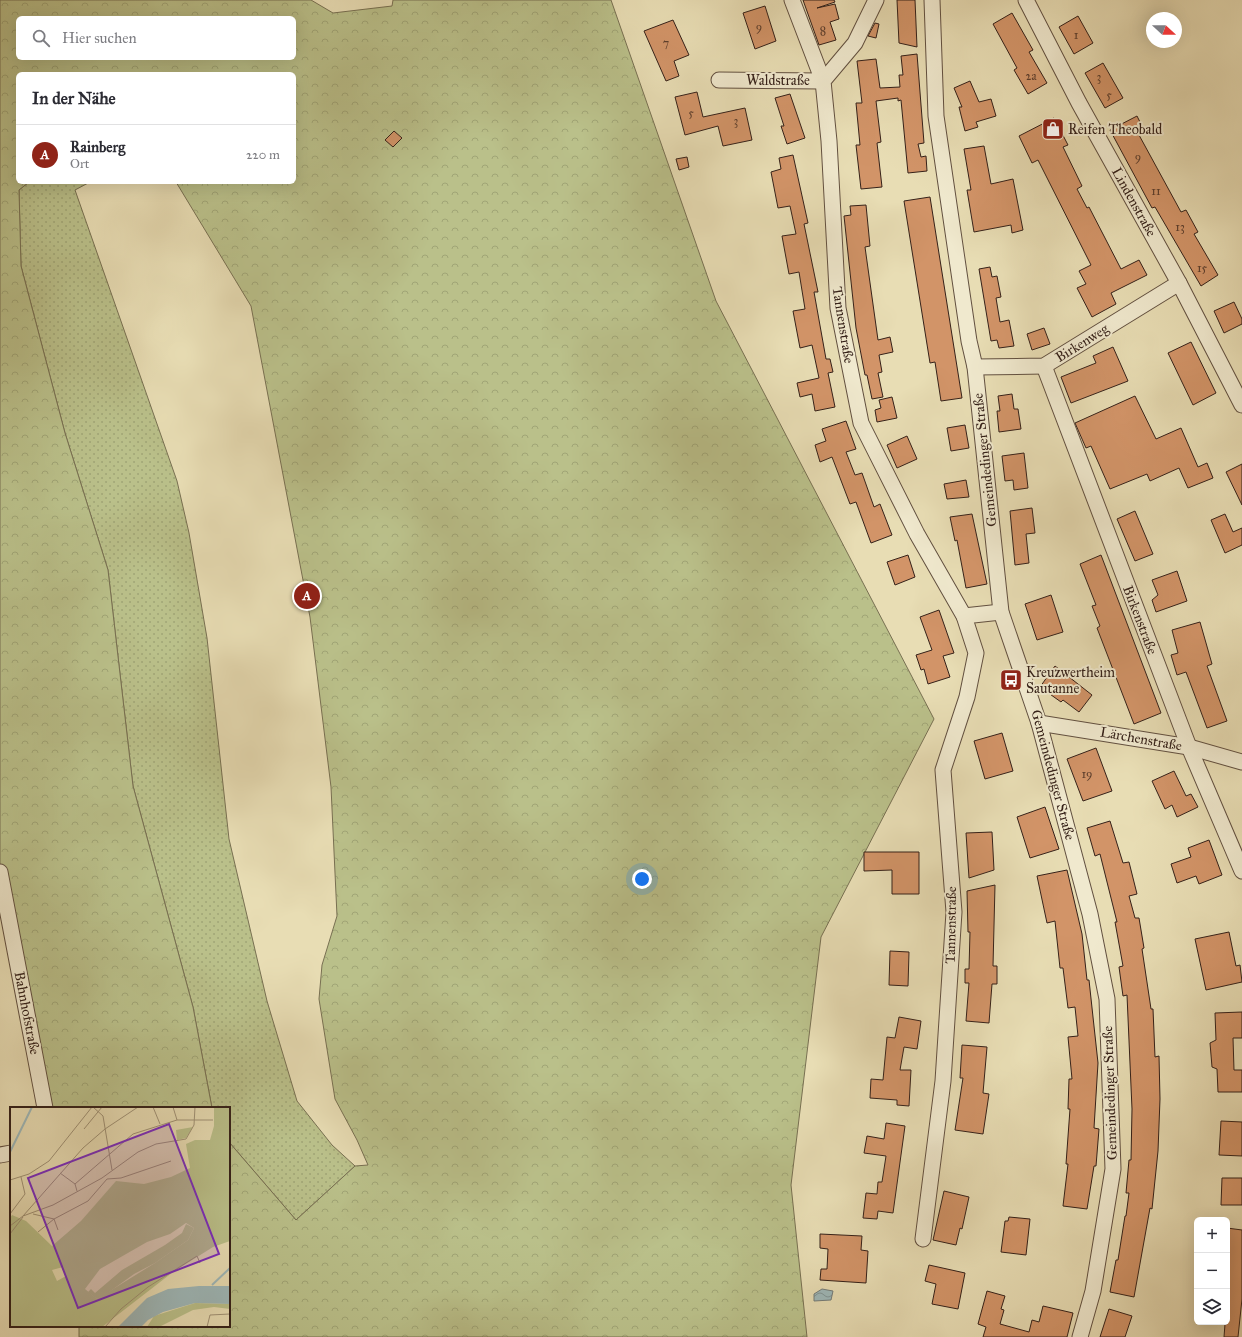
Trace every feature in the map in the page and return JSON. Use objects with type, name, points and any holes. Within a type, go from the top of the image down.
[{"type":"street","name":"Waldstraße","points":[[719,80],[823,81],[792,0]]},
{"type":"street","points":[[823,81],[855,43],[876,0]]},
{"type":"street","name":"Gemeindedinger Straße","points":[[932,0],[936,116],[975,366],[1001,612],[1040,723],[1090,914],[1107,999],[1113,1168],[1093,1291],[1080,1337]]},
{"type":"street","name":"Lindenstraße","points":[[1026,0],[1079,103],[1179,282],[1242,405]]},
{"type":"street","name":"Tannenstraße","points":[[823,81],[829,141],[838,308],[861,423],[917,534],[964,616],[976,653],[967,697],[943,770],[954,912],[943,1081],[923,1239]]},
{"type":"street","name":"Birkenweg","points":[[975,366],[1044,366],[1179,282]]},
{"type":"street","name":"Birkenstraße","points":[[1044,366],[1189,747],[1242,871]]},
{"type":"street","points":[[964,616],[1001,612]]},
{"type":"street","name":"Lärchenstraße","points":[[1040,723],[1189,747],[1242,762]]},
{"type":"street","name":"Bahnhofstraße","points":[[0,872],[45,1107]]},
{"type":"street","points":[[0,1155],[10,1153]]},
{"type":"green space","points":[[0,0],[311,0],[333,13],[392,6],[393,0],[611,0],[716,301],[934,719],[821,937],[791,1185],[807,1337],[79,1337],[79,1327],[230,1327],[230,1143],[296,1220],[355,1166],[368,1165],[357,1140],[335,1099],[319,999],[322,965],[337,916],[331,787],[310,617],[251,306],[177,184],[296,184],[296,72],[16,72],[16,184],[26,184],[19,190],[21,266],[65,433],[108,570],[133,786],[193,1007],[212,1107],[41,1107],[0,898]]},
{"type":"green space","points":[[26,184],[86,184],[75,190],[177,481],[189,533],[207,638],[229,839],[267,1001],[297,1101],[332,1145],[355,1166],[296,1220],[230,1143],[230,1107],[212,1107],[193,1007],[133,786],[108,570],[65,433],[21,266],[19,190]]},
{"type":"water","points":[[822,1289],[833,1291],[831,1300],[814,1301],[814,1294]]},
{"type":"building","points":[[803,0],[834,0],[835,2],[817,8],[835,4],[839,19],[830,22],[836,40],[819,45]]},
{"type":"building","points":[[897,0],[915,0],[917,47],[899,43]]},
{"type":"building","points":[[765,6],[776,41],[755,49],[743,13]]},
{"type":"building","points":[[1012,13],[1033,50],[1029,52],[1047,83],[1028,94],[1014,70],[1017,68],[993,24]]},
{"type":"building","points":[[1078,16],[1093,43],[1074,54],[1059,27]]},
{"type":"building","points":[[673,20],[689,55],[674,61],[679,76],[666,81],[644,31]]},
{"type":"building","points":[[875,23],[879,24],[876,38],[868,36]]},
{"type":"building","points":[[917,54],[924,143],[918,144],[921,157],[926,156],[927,171],[908,173],[901,100],[898,101],[898,98],[876,101],[881,142],[877,143],[882,187],[861,189],[856,145],[860,145],[856,103],[862,103],[857,61],[876,59],[880,88],[900,87],[899,75],[903,75],[901,56]]},
{"type":"building","points":[[1103,63],[1123,98],[1105,108],[1085,73]]},
{"type":"building","points":[[970,81],[979,102],[991,99],[996,116],[976,122],[978,127],[965,131],[959,107],[962,107],[954,88]]},
{"type":"building","points":[[697,92],[703,117],[745,108],[752,140],[723,146],[718,126],[685,135],[675,97]]},
{"type":"building","points":[[790,94],[805,138],[787,144],[781,126],[784,126],[775,98]]},
{"type":"building","points":[[1137,116],[1145,132],[1139,135],[1181,212],[1186,210],[1198,232],[1194,234],[1218,275],[1201,286],[1155,207],[1152,208],[1110,130]]},
{"type":"building","points":[[1054,118],[1068,145],[1063,147],[1082,186],[1077,189],[1087,208],[1089,207],[1121,269],[1139,260],[1147,275],[1111,293],[1116,304],[1092,317],[1077,288],[1086,284],[1079,271],[1091,265],[1038,160],[1032,163],[1019,136]]},
{"type":"building","points":[[394,131],[402,138],[393,147],[385,140]]},
{"type":"building","points":[[984,146],[991,184],[1013,179],[1023,230],[1012,233],[1011,225],[974,232],[967,190],[971,190],[964,149]]},
{"type":"building","points":[[793,155],[808,223],[804,224],[818,292],[814,292],[826,359],[830,359],[833,372],[828,373],[835,407],[815,411],[812,394],[800,397],[797,383],[819,378],[812,345],[800,348],[793,311],[805,309],[799,272],[789,274],[782,236],[796,234],[790,206],[778,208],[771,172],[781,169],[779,158]]},
{"type":"building","points":[[687,157],[689,167],[679,170],[676,159]]},
{"type":"building","points":[[930,197],[962,398],[941,401],[935,362],[930,363],[904,201]]},
{"type":"building","points":[[866,205],[870,246],[865,247],[878,340],[890,337],[893,352],[879,355],[882,372],[878,373],[883,397],[872,399],[867,375],[865,375],[856,328],[844,216],[851,215],[850,206]]},
{"type":"building","points":[[990,267],[992,277],[997,276],[1001,297],[996,298],[1000,322],[1009,320],[1014,346],[999,348],[997,340],[991,341],[979,269]]},
{"type":"building","points":[[1234,302],[1242,319],[1242,324],[1224,333],[1214,311]]},
{"type":"building","points":[[1044,328],[1050,344],[1032,350],[1027,334]]},
{"type":"building","points":[[1191,342],[1216,393],[1193,405],[1168,353]]},
{"type":"building","points":[[1113,347],[1128,381],[1071,403],[1061,377],[1096,363],[1093,356]]},
{"type":"building","points":[[1012,394],[1014,409],[1018,409],[1021,429],[999,432],[997,411],[1000,411],[998,396]]},
{"type":"building","points":[[1135,396],[1156,439],[1181,428],[1198,467],[1207,463],[1213,478],[1188,488],[1179,468],[1150,481],[1147,474],[1110,489],[1091,446],[1086,448],[1075,423]]},
{"type":"building","points":[[892,397],[897,418],[877,422],[875,410],[881,408],[879,400]]},
{"type":"building","points":[[846,421],[856,449],[846,452],[855,475],[862,473],[874,507],[880,504],[892,535],[871,543],[856,502],[850,504],[832,457],[820,462],[815,445],[826,441],[822,429]]},
{"type":"building","points":[[965,425],[969,448],[951,451],[947,428]]},
{"type":"building","points":[[907,436],[917,459],[897,468],[887,445]]},
{"type":"building","points":[[1024,453],[1028,488],[1014,490],[1013,480],[1005,481],[1002,456]]},
{"type":"building","points":[[1242,464],[1242,505],[1226,472]]},
{"type":"building","points":[[966,480],[969,497],[947,499],[944,484]]},
{"type":"building","points":[[1032,508],[1035,533],[1026,534],[1029,563],[1015,565],[1010,511]]},
{"type":"building","points":[[1135,511],[1153,554],[1135,561],[1117,519]]},
{"type":"building","points":[[972,514],[987,584],[966,588],[957,540],[955,541],[950,517]]},
{"type":"building","points":[[1225,514],[1233,532],[1242,528],[1242,545],[1225,553],[1211,520]]},
{"type":"building","points":[[908,555],[915,577],[895,585],[887,562]]},
{"type":"building","points":[[1101,555],[1161,713],[1134,724],[1097,628],[1100,626],[1092,606],[1096,605],[1080,564]]},
{"type":"building","points":[[1177,571],[1187,601],[1156,612],[1152,600],[1158,595],[1152,580]]},
{"type":"building","points":[[1051,595],[1063,632],[1037,640],[1025,604]]},
{"type":"building","points":[[939,610],[954,653],[943,656],[950,677],[928,684],[924,669],[921,670],[916,655],[932,650],[920,617]]},
{"type":"building","points":[[1200,622],[1212,664],[1207,666],[1227,721],[1207,728],[1186,672],[1177,675],[1171,655],[1178,653],[1172,630]]},
{"type":"building","points":[[1055,666],[1092,695],[1079,712],[1063,700],[1061,702],[1040,687]]},
{"type":"building","points":[[1002,733],[1013,771],[985,779],[974,741]]},
{"type":"building","points":[[1096,748],[1112,791],[1083,801],[1067,759]]},
{"type":"building","points":[[1174,771],[1186,796],[1191,794],[1198,807],[1177,817],[1172,805],[1165,809],[1152,781]]},
{"type":"building","points":[[1045,807],[1059,849],[1030,858],[1017,817]]},
{"type":"building","points":[[1110,821],[1123,863],[1129,862],[1137,894],[1129,896],[1135,918],[1139,918],[1151,1009],[1153,1009],[1155,1057],[1159,1056],[1160,1099],[1158,1151],[1152,1209],[1150,1208],[1134,1297],[1110,1292],[1116,1260],[1118,1260],[1126,1216],[1129,1193],[1126,1193],[1129,1160],[1131,1160],[1132,1109],[1127,995],[1123,996],[1119,967],[1123,966],[1115,922],[1117,922],[1100,854],[1095,856],[1087,828]]},
{"type":"building","points":[[992,832],[994,870],[969,878],[966,833]]},
{"type":"building","points":[[1209,840],[1222,875],[1199,884],[1196,876],[1177,883],[1171,864],[1191,857],[1188,848]]},
{"type":"building","points":[[864,852],[919,852],[919,894],[892,894],[892,870],[864,871]]},
{"type":"building","points":[[1067,870],[1082,934],[1087,980],[1089,980],[1098,1063],[1094,1128],[1099,1129],[1096,1166],[1094,1166],[1087,1209],[1063,1206],[1068,1164],[1066,1164],[1070,1109],[1068,1109],[1069,1079],[1072,1079],[1068,1037],[1078,1036],[1075,1007],[1068,1008],[1063,968],[1060,968],[1055,921],[1047,923],[1037,876]]},
{"type":"building","points":[[995,885],[993,966],[997,966],[997,984],[992,984],[989,1023],[966,1021],[969,983],[965,983],[965,969],[969,969],[970,932],[968,932],[967,891]]},
{"type":"building","points":[[1229,932],[1236,966],[1240,965],[1242,982],[1206,990],[1195,939]]},
{"type":"building","points":[[890,951],[909,952],[908,986],[889,985]]},
{"type":"building","points":[[1242,1012],[1242,1038],[1233,1038],[1234,1070],[1242,1070],[1242,1092],[1218,1092],[1217,1069],[1212,1067],[1210,1043],[1216,1040],[1215,1013]]},
{"type":"building","points":[[899,1017],[921,1021],[917,1049],[904,1047],[900,1070],[911,1070],[909,1106],[897,1105],[897,1100],[870,1098],[871,1079],[883,1080],[887,1037],[895,1038]]},
{"type":"building","points":[[962,1045],[987,1047],[983,1093],[989,1094],[983,1134],[955,1130],[963,1078],[960,1078]]},
{"type":"building","points":[[1221,1121],[1242,1122],[1242,1156],[1219,1155]]},
{"type":"building","points":[[886,1123],[905,1126],[893,1213],[878,1211],[877,1219],[863,1218],[866,1193],[877,1194],[878,1182],[882,1182],[886,1156],[864,1153],[867,1136],[884,1139]]},
{"type":"building","points":[[1222,1178],[1242,1178],[1242,1205],[1221,1205]]},
{"type":"building","points":[[944,1191],[969,1197],[962,1229],[960,1228],[956,1245],[933,1240]]},
{"type":"building","points":[[1009,1217],[1030,1219],[1026,1255],[1001,1252],[1005,1221],[1008,1221]]},
{"type":"building","points":[[1230,1228],[1242,1230],[1242,1299],[1238,1337],[1224,1337],[1225,1325],[1230,1325]]},
{"type":"building","points":[[820,1234],[862,1236],[861,1250],[868,1251],[866,1283],[820,1280],[821,1269],[827,1269],[828,1249],[820,1248]]},
{"type":"building","points":[[929,1265],[965,1273],[958,1309],[932,1304],[936,1284],[925,1281]]},
{"type":"building","points":[[987,1291],[1005,1296],[1001,1309],[1004,1310],[1000,1324],[1029,1332],[1032,1320],[1039,1322],[1043,1306],[1073,1313],[1067,1337],[983,1337],[986,1327],[978,1324]]},
{"type":"building","points":[[1109,1309],[1132,1316],[1125,1337],[1100,1337]]},
{"type":"place","name":"Reifen Theobald","points":[[1053,129]]},
{"type":"place","name":"Rainberg","points":[[307,596]]},
{"type":"place","name":"Kreuzwertheim Sautanne","points":[[1011,680]]}]
